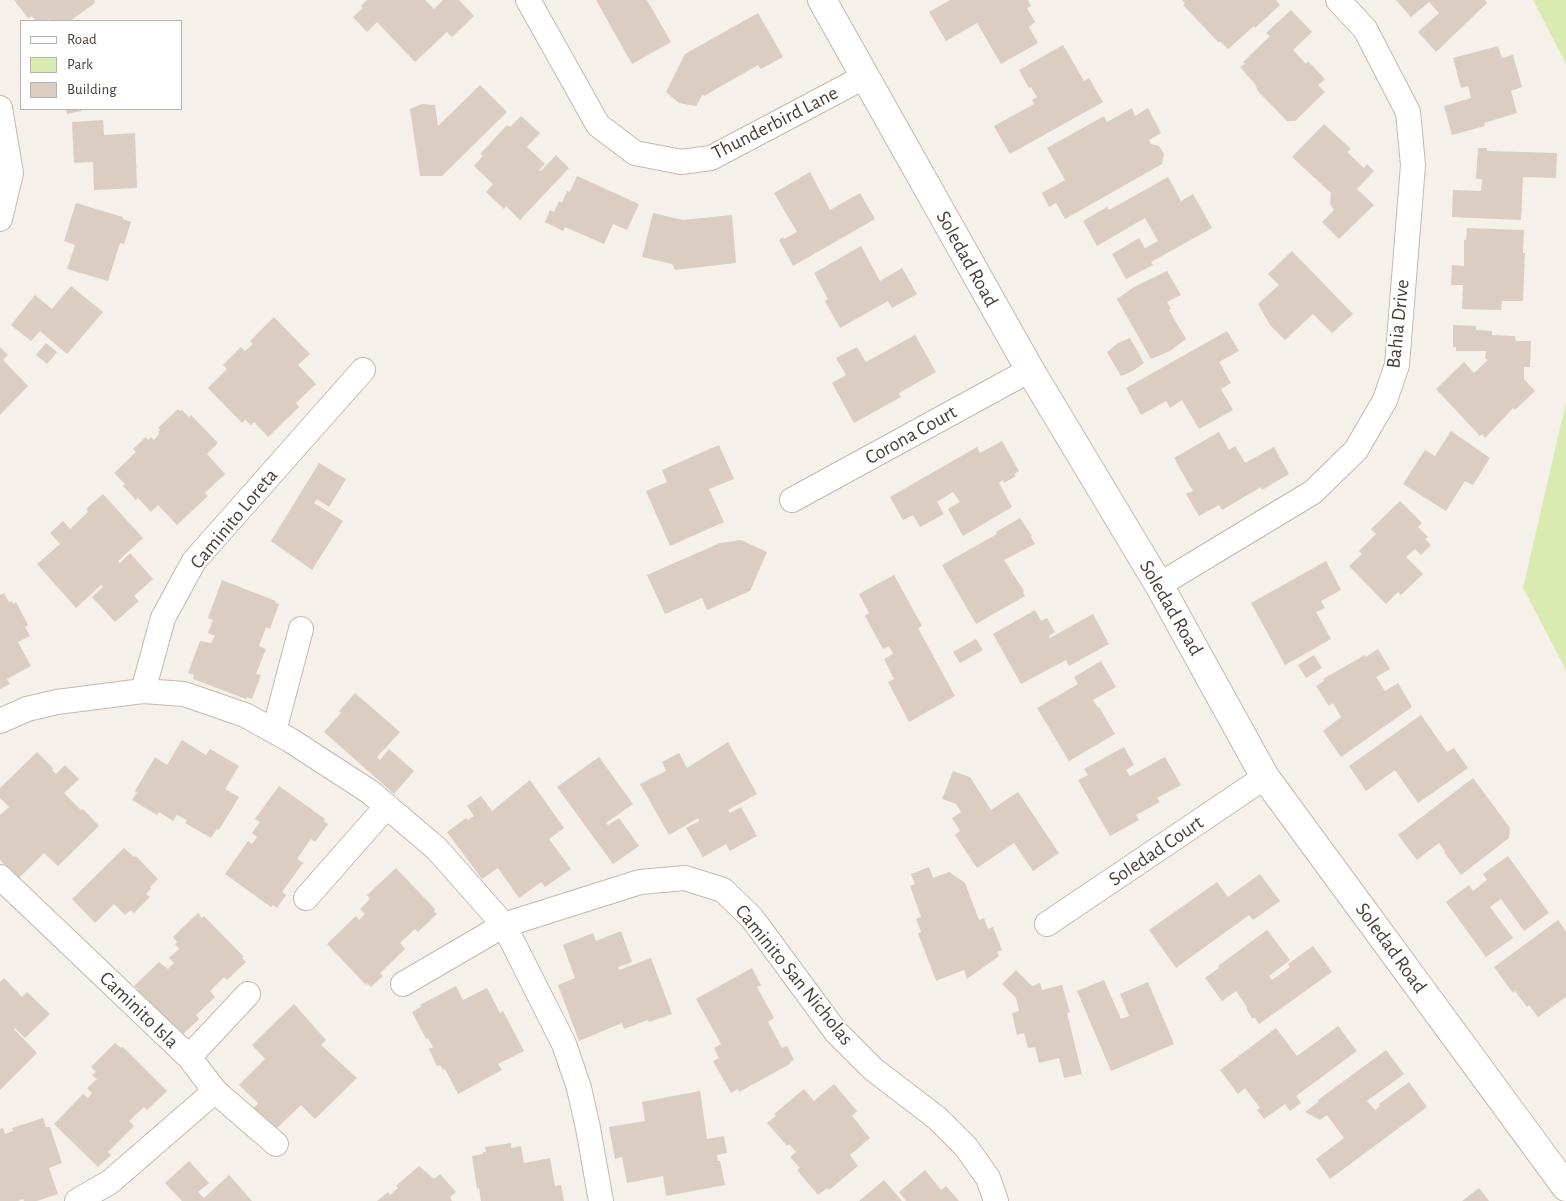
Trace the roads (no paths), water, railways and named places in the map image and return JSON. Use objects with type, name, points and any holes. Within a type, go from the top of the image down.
[{"type":"street","name":"Thunderbird Lane","points":[[528,0],[598,125],[635,153],[681,162],[711,158],[864,77]]},
{"type":"street","name":"Soledad Road","points":[[822,0],[1030,370],[1159,585],[1265,777],[1566,1187]]},
{"type":"street","name":"Bahia Drive","points":[[1159,585],[1313,492],[1356,450],[1385,400],[1397,365],[1413,165],[1408,112],[1365,29],[1338,0]]},
{"type":"street","points":[[0,108],[11,173],[0,219]]},
{"type":"street","name":"Caminito Loreta","points":[[142,690],[163,618],[194,562],[363,370]]},
{"type":"street","name":"Corona Court","points":[[792,500],[1030,370]]},
{"type":"street","points":[[274,731],[301,629]]},
{"type":"street","points":[[0,721],[27,709],[57,702],[142,690],[184,694],[245,715],[274,731],[370,792],[437,849],[504,925],[567,1053],[579,1088],[601,1201]]},
{"type":"street","name":"Soledad Court","points":[[1046,924],[1265,777]]},
{"type":"street","points":[[306,898],[387,806]]},
{"type":"street","name":"Caminito Isla","points":[[0,876],[189,1057],[215,1091],[276,1144]]},
{"type":"street","name":"Caminito San Nicholas","points":[[403,984],[504,925],[640,882],[685,878],[723,890],[752,918],[836,1032],[873,1069],[937,1118],[966,1147],[988,1178],[996,1201]]},
{"type":"street","points":[[189,1057],[248,994]]},
{"type":"street","points":[[77,1201],[110,1182],[215,1091]]}]
